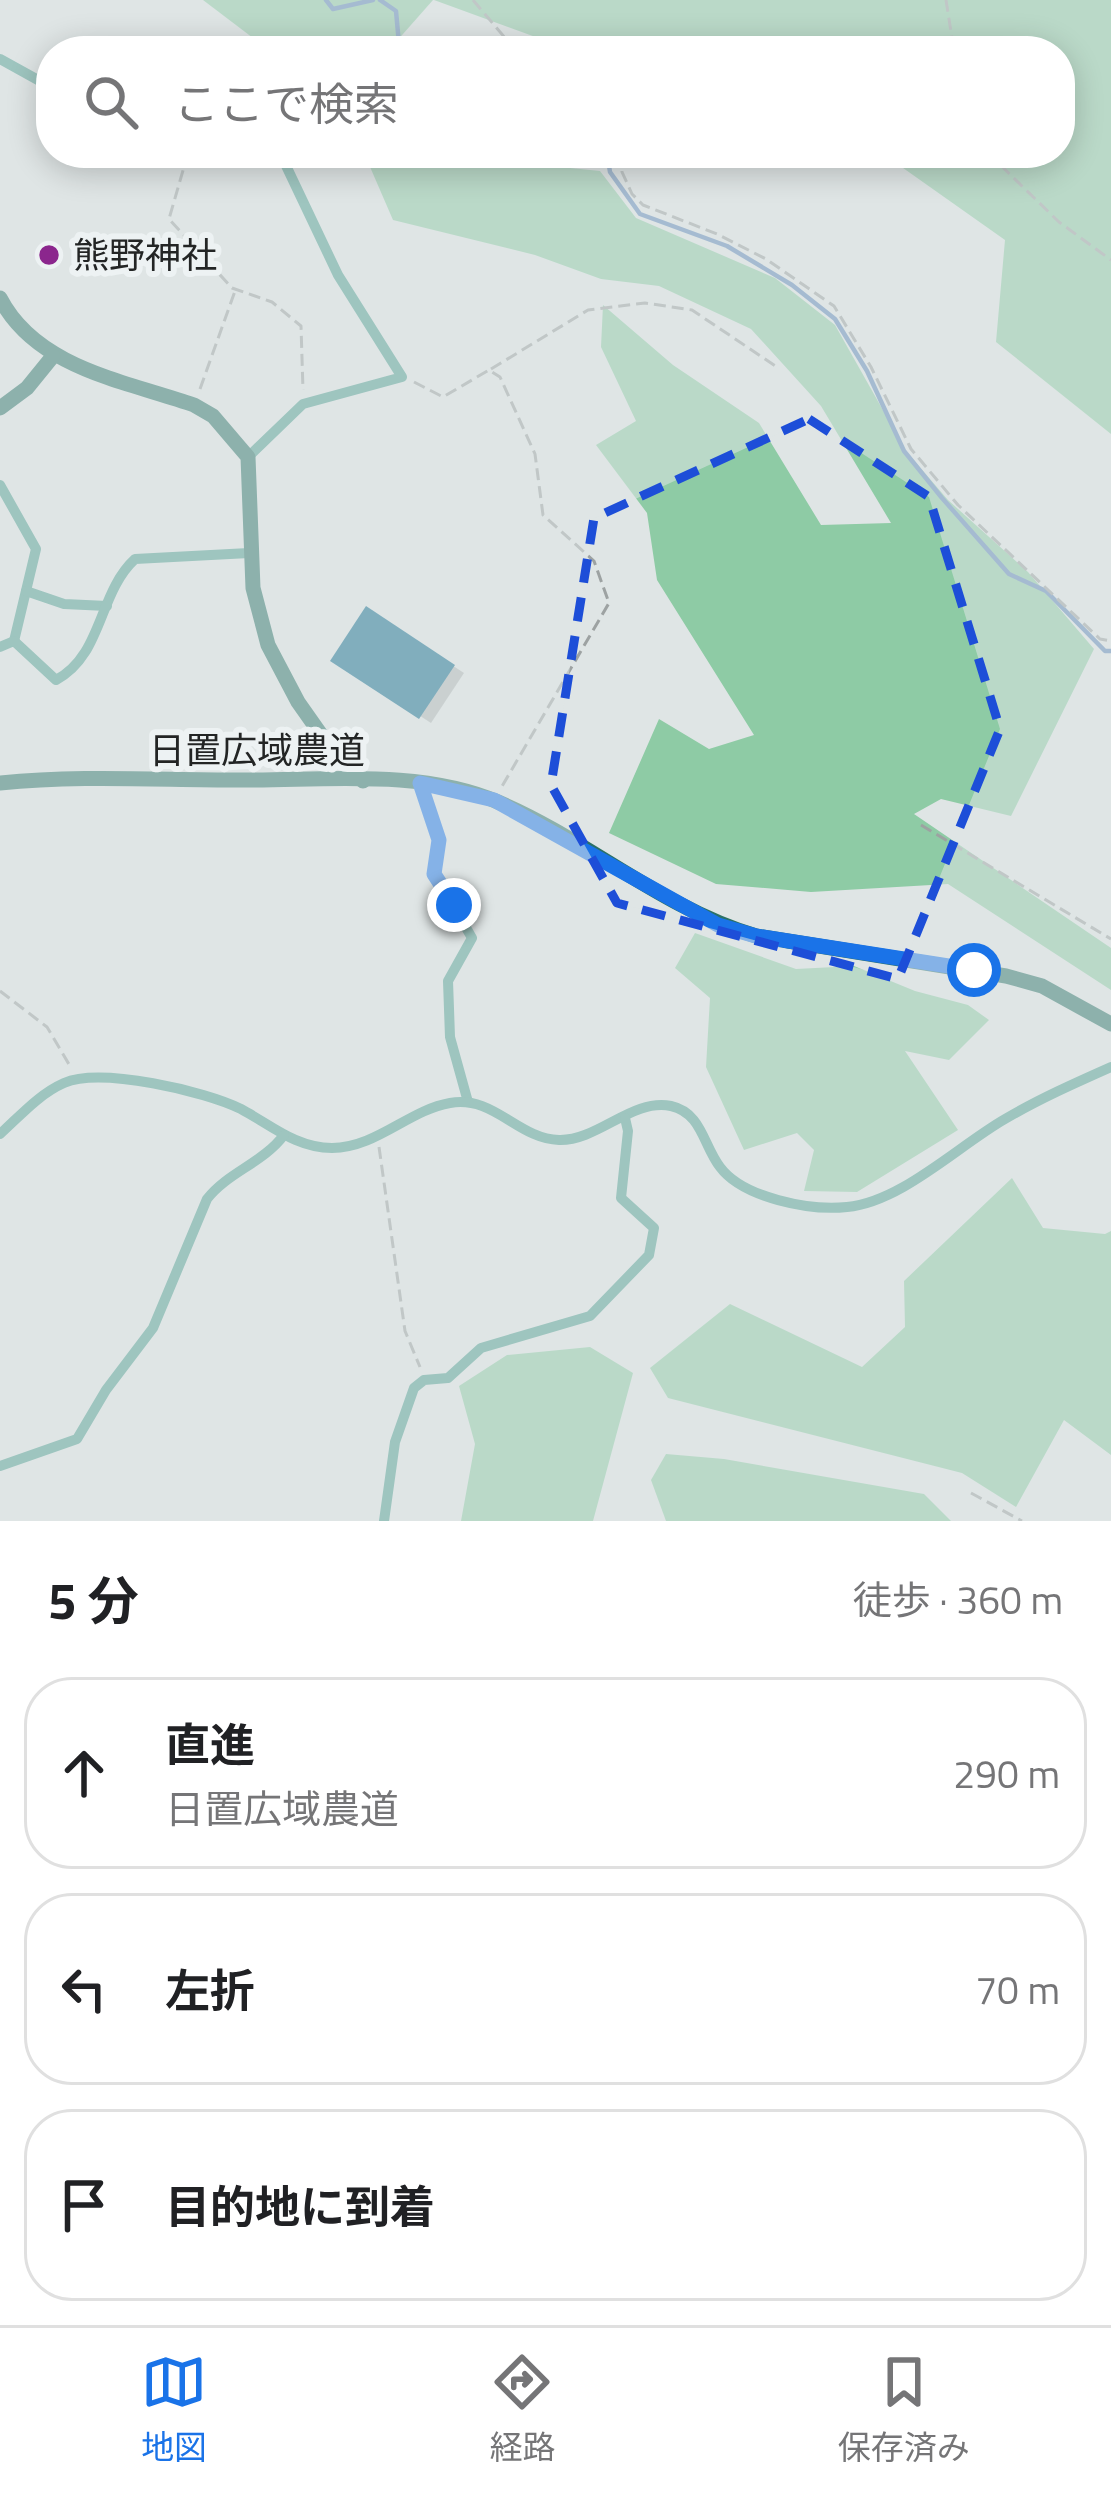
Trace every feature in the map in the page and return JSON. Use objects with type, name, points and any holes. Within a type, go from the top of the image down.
[{"type":"street","points":[[0,58],[36,79]]},
{"type":"street","points":[[248,457],[303,404],[402,376],[338,274],[287,168]]},
{"type":"street","points":[[0,298],[18,328],[53,356],[194,405],[213,416],[248,457],[250,553],[260,616],[284,676],[328,746],[363,781]]},
{"type":"street","points":[[0,408],[27,388],[53,356]]},
{"type":"street","points":[[0,485],[36,549],[14,641]]},
{"type":"street","points":[[14,641],[56,680],[75,670],[112,587],[135,560],[250,553]]},
{"type":"street","points":[[26,591],[64,604],[107,606]]},
{"type":"street","points":[[0,647],[14,641]]},
{"type":"street","name":"日置広域農道","points":[[0,783],[420,783],[494,800],[718,925],[756,936],[1006,976],[1042,986],[1111,1024]]},
{"type":"street","points":[[420,783],[439,840],[434,874],[472,938],[448,981],[450,1037],[468,1102]]},
{"type":"street","points":[[0,1134],[44,1095],[76,1078],[125,1080],[216,1099],[302,1143],[333,1148],[374,1137],[446,1103],[468,1102],[493,1109],[524,1130],[550,1140],[575,1140],[646,1108],[673,1106],[694,1119],[718,1165],[736,1182],[792,1202],[846,1208],[885,1196],[1006,1118],[1111,1066]]},
{"type":"street","points":[[384,1521],[395,1442],[413,1388],[424,1380],[448,1378],[481,1348],[590,1316],[649,1255],[654,1228],[620,1198],[628,1131],[625,1118]]},
{"type":"street","points":[[0,1466],[77,1439],[106,1390],[153,1328],[207,1199],[218,1184],[274,1148],[284,1135]]},
{"type":"path","points":[[473,0],[503,36]]},
{"type":"path","points":[[946,0],[952,36]]},
{"type":"path","points":[[184,168],[169,219],[236,289],[272,302],[301,326],[303,404]]},
{"type":"path","points":[[622,168],[632,194],[644,206],[717,233],[766,259],[834,306],[872,367],[911,449],[958,505],[1100,639],[1111,641]]},
{"type":"path","points":[[1003,168],[1059,222],[1111,260]]},
{"type":"path","points":[[194,405],[236,289]]},
{"type":"path","points":[[402,376],[443,397],[588,310],[645,303],[692,310],[776,367]]},
{"type":"path","points":[[489,370],[500,376],[535,454],[544,515],[593,561],[609,603],[494,800]]},
{"type":"path","points":[[922,825],[1111,939]]},
{"type":"path","points":[[0,991],[47,1027],[76,1078]]},
{"type":"path","points":[[374,1137],[380,1148],[405,1331],[424,1380]]},
{"type":"path","points":[[970,1493],[1022,1521]]},
{"type":"highlighted area","points":[[809,419],[929,497],[1000,729],[898,979],[617,903],[551,785],[594,518]]},
{"type":"green space","points":[[203,0],[433,0],[401,36],[250,36]]},
{"type":"green space","points":[[434,0],[1111,0],[1111,434],[996,342],[1005,240],[903,168],[1075,168],[1075,36],[533,36]]},
{"type":"green space","points":[[370,168],[600,171],[636,218],[775,278],[835,325],[906,451],[948,500],[1028,572],[1094,649],[1011,816],[941,799],[914,814],[1111,948],[1111,990],[948,884],[811,892],[716,884],[609,833],[659,719],[709,749],[754,735],[657,580],[647,513],[596,445],[636,421],[601,347],[603,305],[673,365],[759,423],[821,525],[891,523],[821,406],[751,329],[659,286],[601,279],[535,255],[393,220]]},
{"type":"green space","points":[[695,933],[796,969],[854,966],[915,991],[968,1005],[989,1020],[949,1060],[905,1051],[958,1130],[857,1192],[804,1191],[814,1150],[797,1133],[744,1150],[706,1067],[710,998],[675,968]]},
{"type":"green space","points":[[1012,1178],[1043,1228],[1111,1231],[1111,1455],[1064,1420],[1016,1507],[962,1473],[668,1398],[650,1368],[730,1304],[862,1367],[905,1327],[904,1281]]},
{"type":"green space","points":[[590,1347],[633,1373],[593,1521],[461,1521],[475,1444],[459,1386],[507,1355]]},
{"type":"green space","points":[[666,1454],[724,1459],[924,1494],[951,1521],[666,1521],[651,1480]]},
{"type":"building","points":[[366,606],[455,665],[419,719],[330,661]]},
{"type":"waterway","points":[[326,0],[333,9],[373,0]]},
{"type":"waterway","points":[[380,0],[396,11],[398,36]]},
{"type":"waterway","points":[[609,168],[640,214],[727,246],[792,285],[835,319],[867,371],[904,451],[942,498],[1009,574],[1046,591],[1105,651],[1111,651]]},
{"type":"place","name":"熊野神社","points":[[49,255]]},
{"type":"route","points":[[454,905],[434,874],[439,840],[420,783],[456,788],[532,818],[718,925],[756,936],[974,970]]}]
